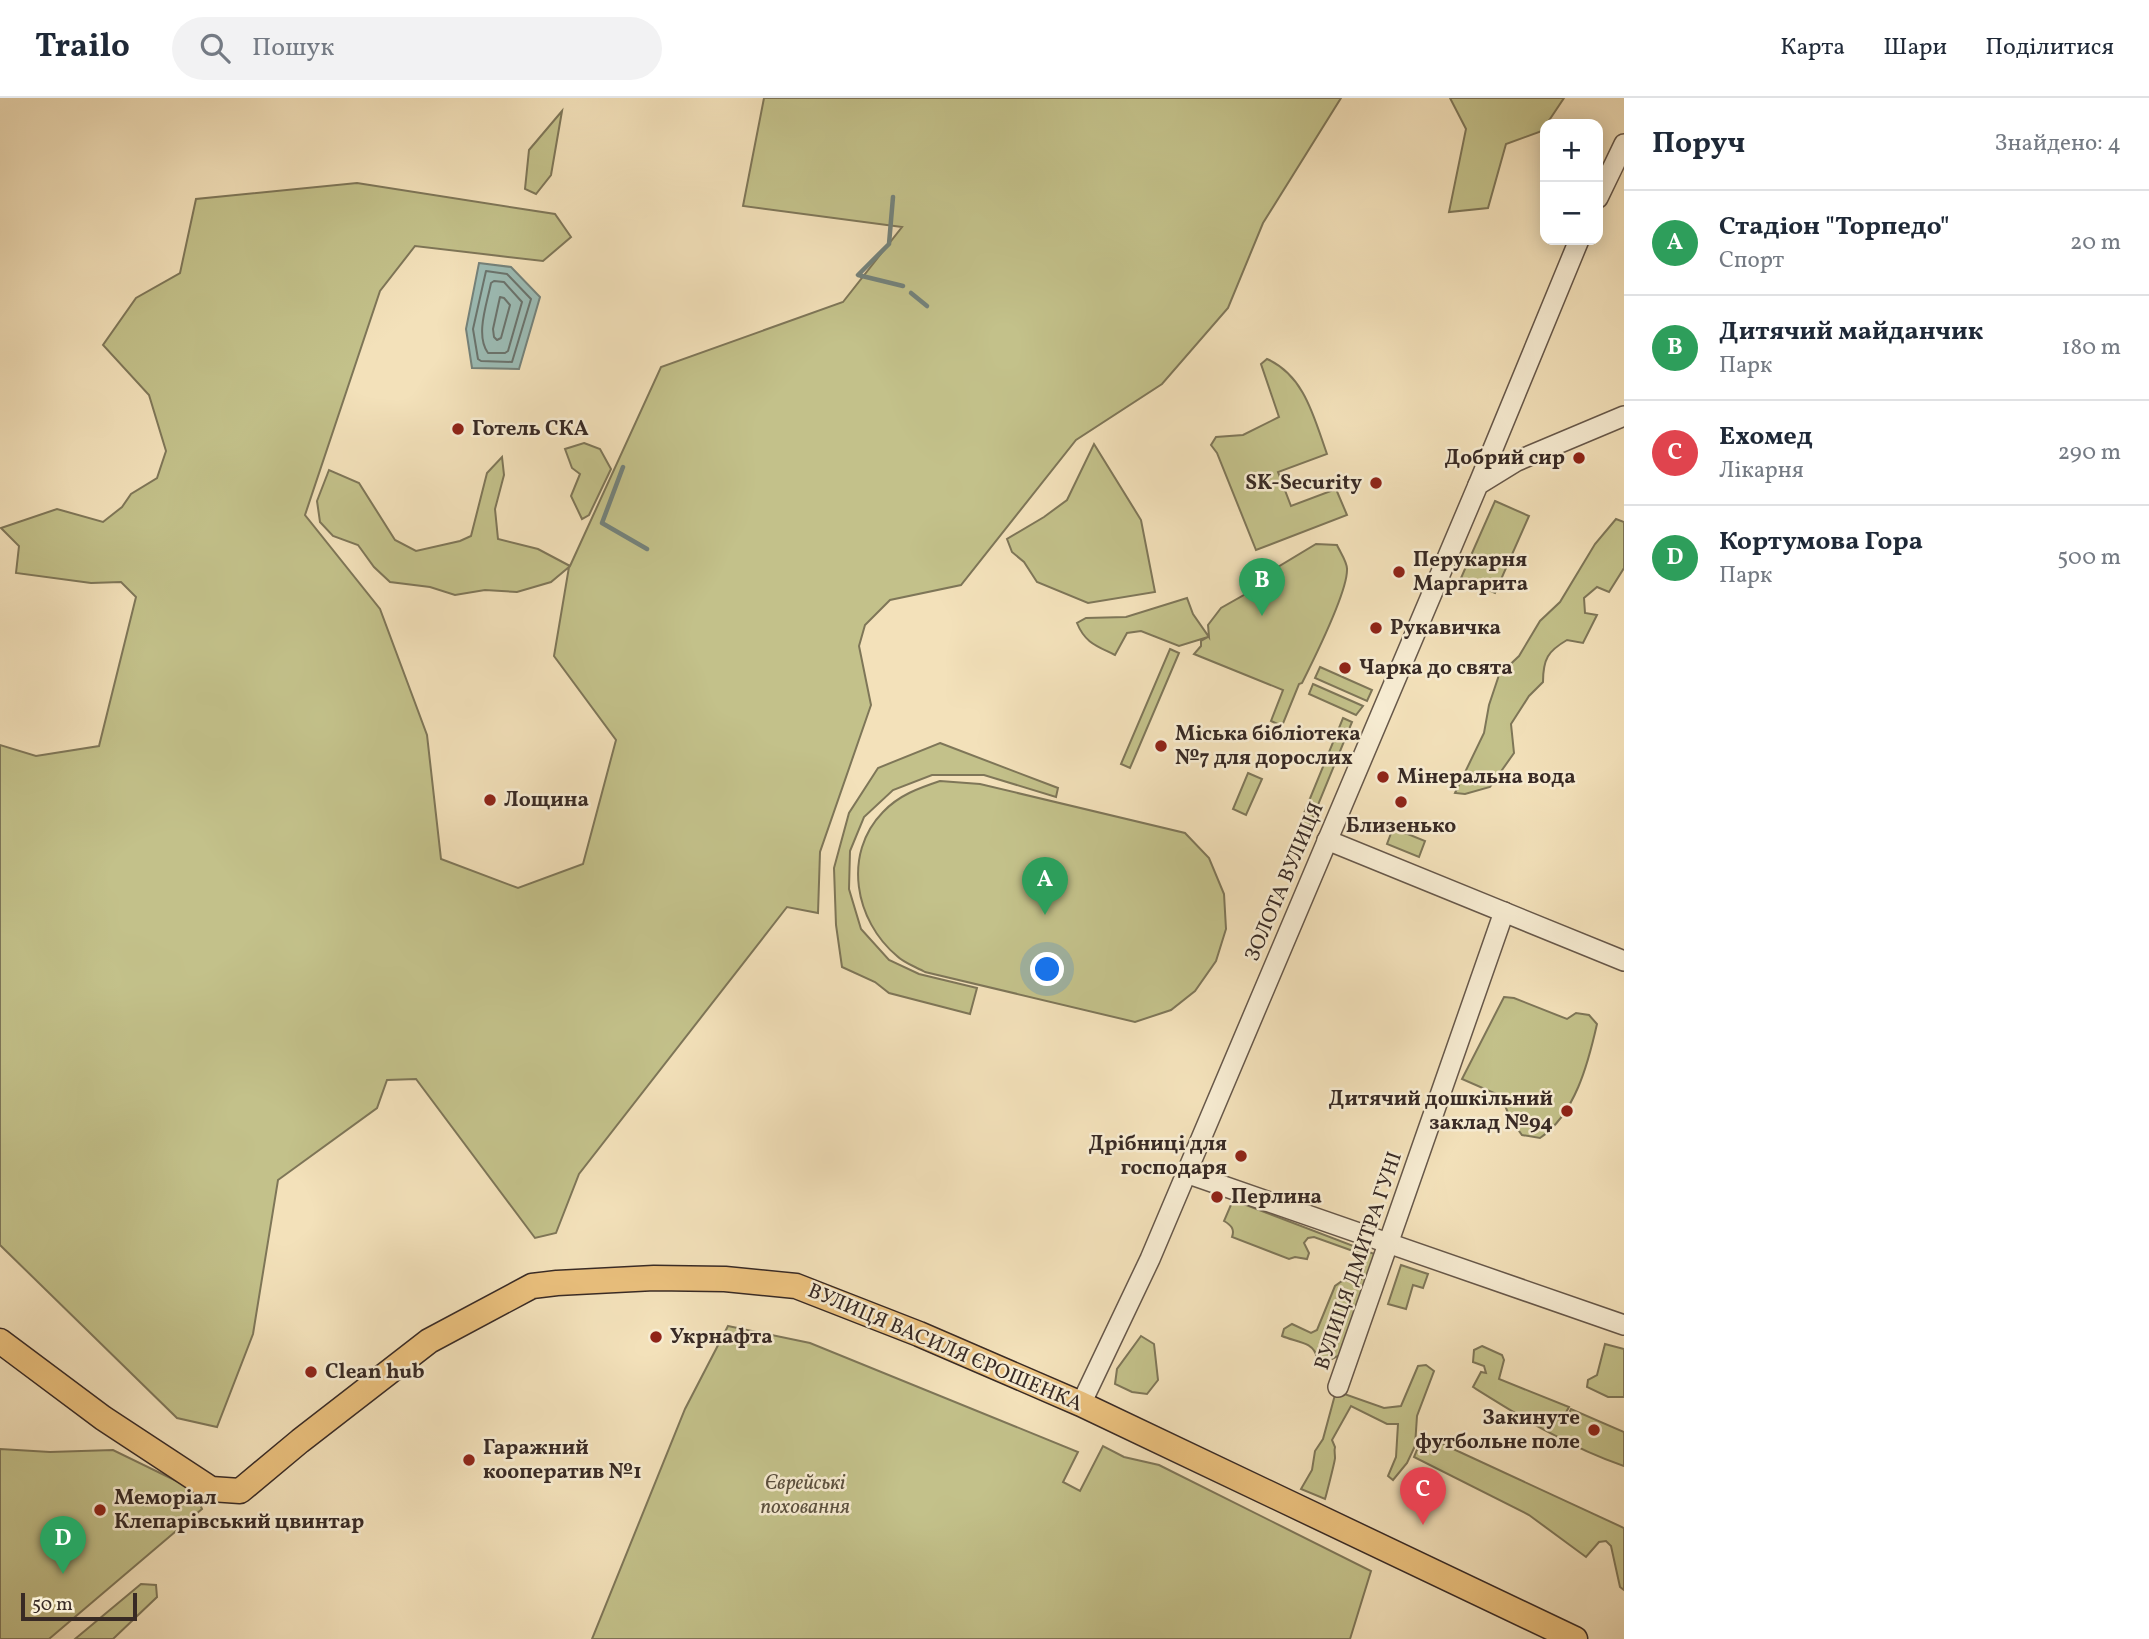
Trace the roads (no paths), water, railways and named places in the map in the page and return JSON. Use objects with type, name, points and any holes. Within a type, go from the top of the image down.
[{"type":"main road","name":"ВУЛИЦЯ ВАСИЛЯ ЄРОШЕНКА","points":[[0,1341],[103,1418],[211,1489],[240,1491],[429,1341],[532,1286],[654,1278],[713,1279],[796,1286],[919,1334],[1081,1404],[1575,1639]]},
{"type":"street","points":[[1603,188],[1624,144]]},
{"type":"street","name":"ЗОЛОТА ВУЛИЦЯ","points":[[1081,1404],[1150,1259],[1577,245]]},
{"type":"street","points":[[1478,485],[1517,461],[1624,416]]},
{"type":"street","points":[[1327,840],[1624,961]]},
{"type":"street","name":"ВУЛИЦЯ ДМИТРА ГУНІ","points":[[1338,1387],[1504,912]]},
{"type":"street","points":[[1186,1173],[1624,1325]]},
{"type":"water","points":[[479,263],[511,267],[540,297],[519,369],[472,368],[466,329]]},
{"type":"waterway","points":[[893,197],[889,244],[858,275],[903,286]]},
{"type":"waterway","points":[[911,293],[927,306]]},
{"type":"waterway","points":[[623,467],[602,523],[647,549]]},
{"type":"place","name":"Готель СКА","points":[[458,429]]},
{"type":"place","name":"Добрий сир","points":[[1579,458]]},
{"type":"place","name":"SK-Security","points":[[1376,483]]},
{"type":"place","name":"Перукарня Маргарита","points":[[1399,572]]},
{"type":"place","name":"Дитячий майданчик","points":[[1262,616]]},
{"type":"place","name":"Рукавичка","points":[[1376,628]]},
{"type":"place","name":"Чарка до свята","points":[[1345,668]]},
{"type":"place","name":"Міська бібліотека №7 для дорослих","points":[[1161,746]]},
{"type":"place","name":"Мінеральна вода","points":[[1383,777]]},
{"type":"place","name":"Лощина","points":[[490,800]]},
{"type":"place","name":"Близенько","points":[[1401,802]]},
{"type":"place","name":"Стадіон \"Торпедо\"","points":[[1045,915]]},
{"type":"place","name":"Дитячий дошкільний заклад №94","points":[[1567,1111]]},
{"type":"place","name":"Дрібниці для господаря","points":[[1241,1156]]},
{"type":"place","name":"Перлина","points":[[1217,1197]]},
{"type":"place","name":"Укрнафта","points":[[656,1337]]},
{"type":"place","name":"Clean hub","points":[[311,1372]]},
{"type":"place","name":"Закинуте футбольне поле","points":[[1594,1430]]},
{"type":"place","name":"Гаражний кооператив №1","points":[[469,1460]]},
{"type":"place","name":"Меморіал Клепарівський цвинтар","points":[[100,1510]]},
{"type":"place","name":"Ехомед","points":[[1423,1525]]},
{"type":"place","name":"Кортумова Гора","points":[[63,1574]]},
{"type":"park label","name":"Єврейські поховання","points":[[805,1495]]}]
